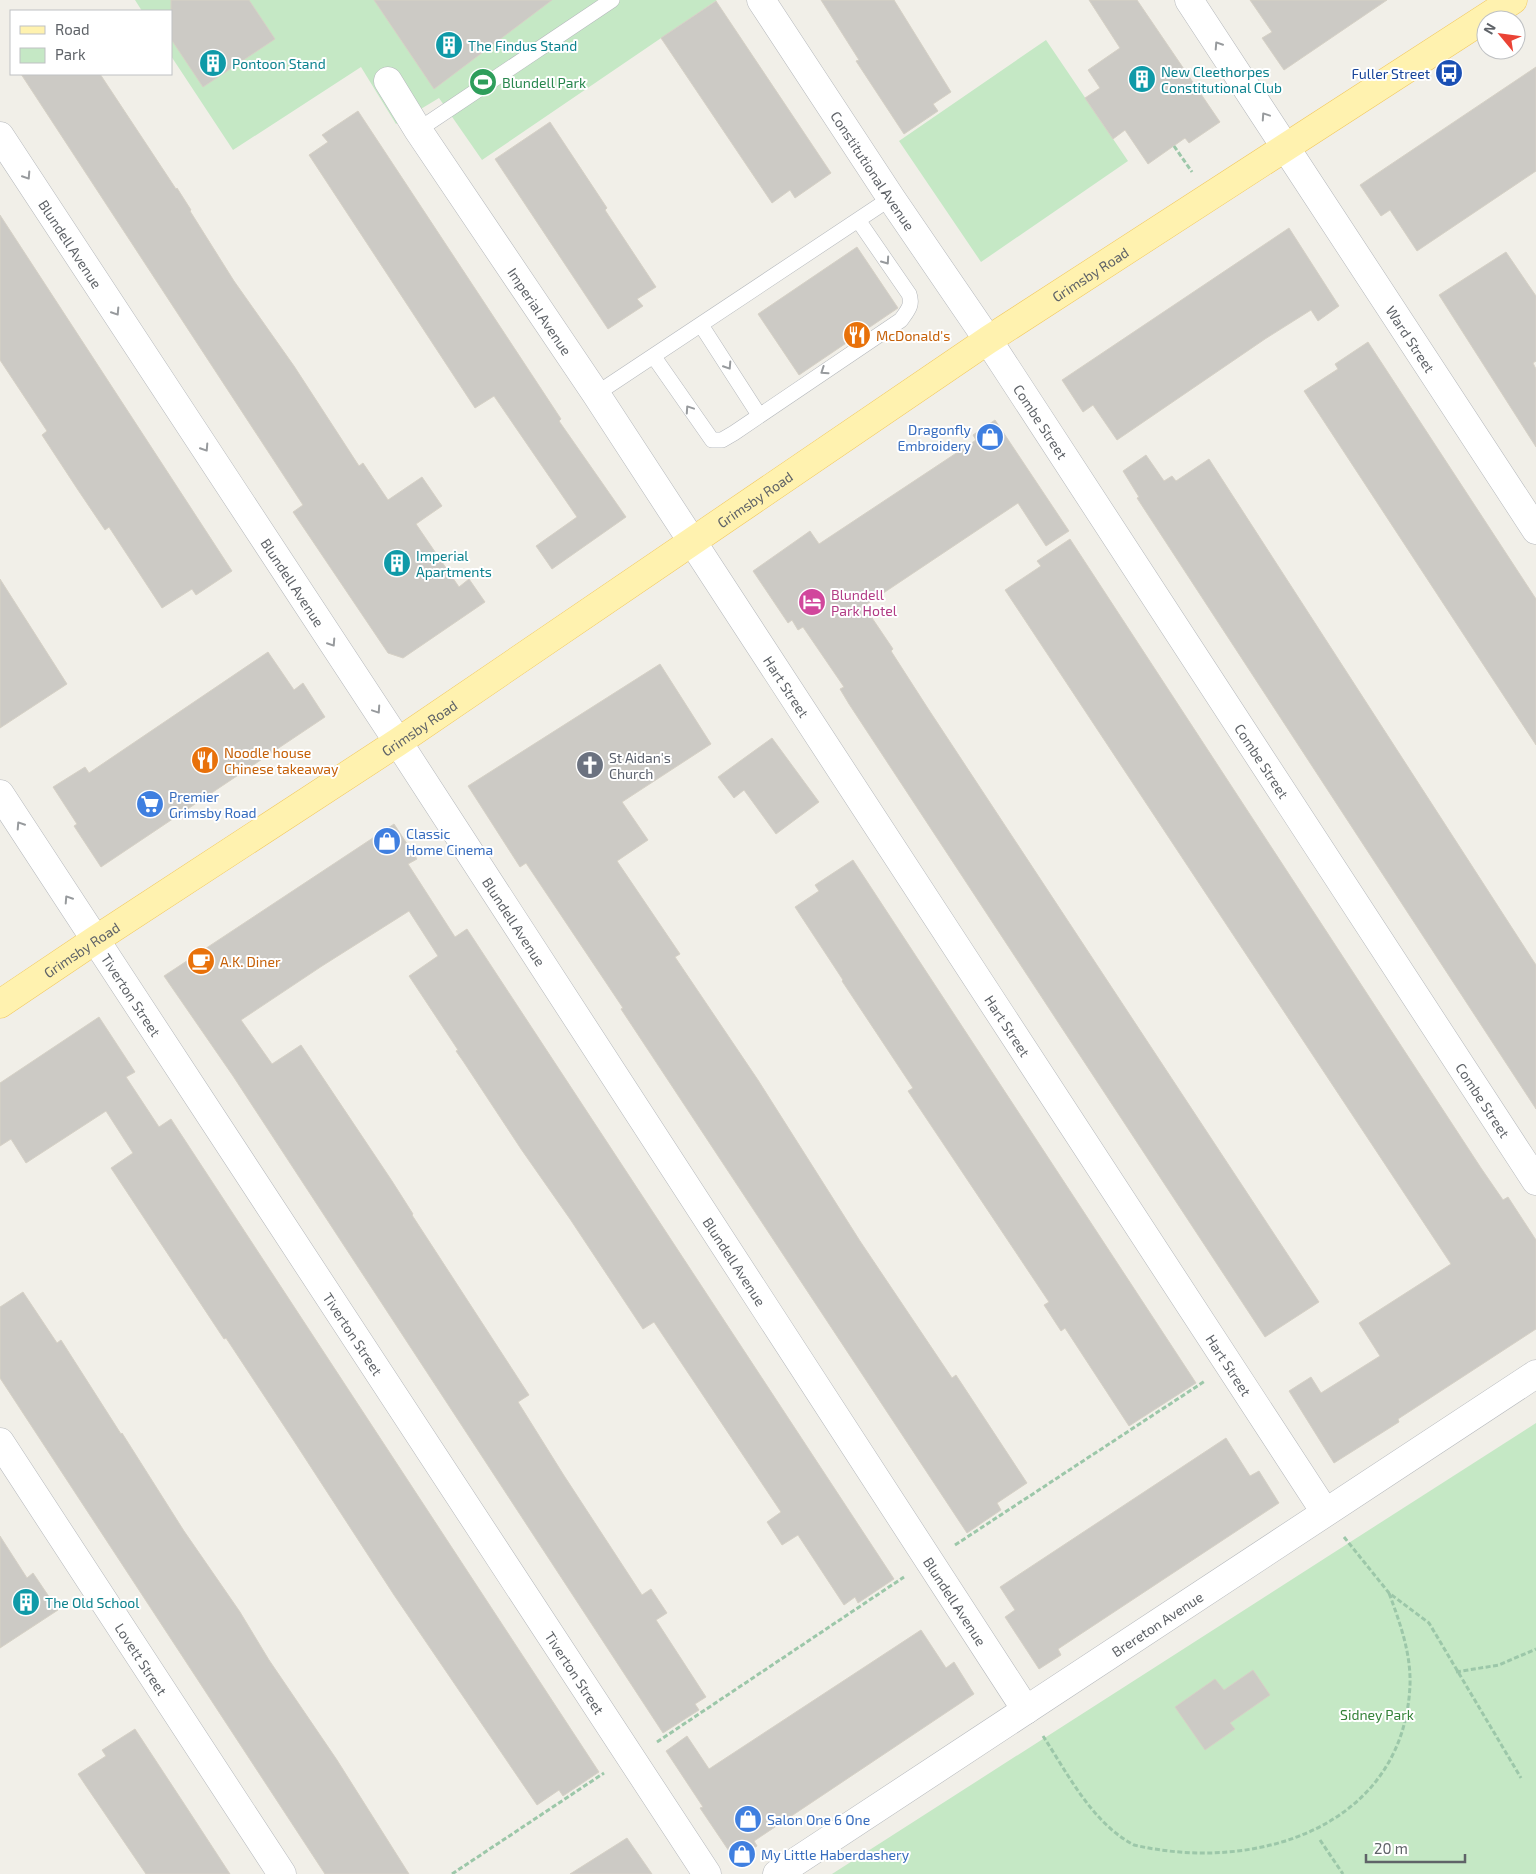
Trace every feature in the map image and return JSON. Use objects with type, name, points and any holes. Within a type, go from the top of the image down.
[{"type":"main road","name":"Grimsby Road","points":[[0,1004],[398,742],[988,340],[1513,0]]},
{"type":"street","name":"Constitutional Avenue","points":[[761,0],[891,198],[988,340]]},
{"type":"street","name":"Ward Street","points":[[1188,0],[1536,530]]},
{"type":"street","name":"Imperial Avenue","points":[[388,81],[418,130],[596,394],[691,541]]},
{"type":"street","name":"Blundell Avenue","points":[[0,136],[398,742],[1026,1710]]},
{"type":"street","name":"Combe Street","points":[[988,340],[1536,1181]]},
{"type":"street","name":"Hart Street","points":[[691,541],[1325,1512]]},
{"type":"street","name":"Tiverton Street","points":[[0,794],[707,1874]]},
{"type":"street","name":"Brereton Avenue","points":[[777,1874],[1536,1374]]},
{"type":"street","name":"Lovett Street","points":[[0,1442],[282,1874]]},
{"type":"lane","points":[[418,130],[612,0]]},
{"type":"lane","points":[[596,394],[891,198]]},
{"type":"lane","points":[[654,357],[712,440],[722,440],[901,320],[910,308],[909,294],[858,220]]},
{"type":"lane","points":[[701,325],[759,415]]},
{"type":"path","points":[[452,1874],[610,1769],[658,1741],[904,1577],[1229,1365]]},
{"type":"path","points":[[1325,1512],[1389,1593],[1429,1623],[1456,1672],[1521,1778]]},
{"type":"path","points":[[1368,1796],[1386,1774],[1403,1730],[1410,1684],[1405,1637],[1389,1593]]},
{"type":"path","points":[[1456,1672],[1499,1665],[1536,1649]]},
{"type":"path","points":[[1026,1710],[1090,1807],[1110,1827],[1134,1844],[1161,1855]]},
{"type":"path","points":[[1311,1844],[1328,1834]]},
{"type":"path","points":[[1320,1840],[1343,1874]]},
{"type":"green space","name":"Blundell Park","points":[[135,0],[717,0],[482,160],[439,98],[396,124],[361,67],[233,150],[172,58],[172,10],[141,10]]},
{"type":"green space","points":[[1046,40],[1128,161],[981,262],[899,141]]},
{"type":"green space","name":"Sidney Park","points":[[1536,1423],[1536,1874],[832,1874]]},
{"type":"building","name":"Pontoon Stand","points":[[171,0],[249,0],[275,39],[203,87],[172,40]]},
{"type":"building","name":"The Findus Stand","points":[[374,0],[552,0],[434,89]]},
{"type":"building","points":[[821,0],[894,0],[951,92],[933,104],[938,111],[904,134],[856,61],[859,60]]},
{"type":"building","name":"New Cleethorpes Constitutional Club","points":[[1089,0],[1137,0],[1220,122],[1189,143],[1185,138],[1148,164],[1125,130],[1113,139],[1085,98],[1100,88],[1088,70],[1120,48]]},
{"type":"building","points":[[1250,0],[1387,0],[1284,70],[1262,38],[1272,32]]},
{"type":"building","points":[[716,1],[831,173],[795,198],[790,190],[772,203],[661,38]]},
{"type":"building","points":[[1536,67],[1536,171],[1417,251],[1390,210],[1381,216],[1360,185]]},
{"type":"building","points":[[22,75],[101,75],[177,188],[234,281],[294,366],[359,466],[363,463],[388,500],[422,477],[442,506],[416,524],[459,587],[469,579],[485,602],[403,658],[388,653],[293,512],[303,505]]},
{"type":"building","points":[[358,111],[561,419],[559,421],[626,517],[552,569],[536,546],[577,517],[494,396],[475,408],[309,155],[328,142],[322,135]]},
{"type":"building","points":[[550,122],[656,287],[637,299],[643,306],[608,329],[495,159]]},
{"type":"building","points":[[0,215],[232,571],[196,595],[192,589],[162,608],[109,527],[105,530],[42,435],[47,431],[0,360]]},
{"type":"building","points":[[1289,228],[1339,306],[1318,321],[1311,310],[1265,339],[1117,440],[1093,405],[1083,412],[1062,380]]},
{"type":"building","points":[[857,247],[898,308],[799,375],[758,314]]},
{"type":"building","points":[[1506,252],[1536,296],[1536,361],[1533,363],[1536,369],[1536,447],[1439,295]]},
{"type":"building","points":[[1368,342],[1536,599],[1536,745],[1304,391],[1338,369],[1335,364]]},
{"type":"building","points":[[995,420],[1069,531],[1046,546],[1018,503],[864,606],[893,649],[891,651],[927,707],[1319,1302],[1265,1337],[849,704],[840,689],[844,687],[803,627],[798,630],[792,620],[788,623],[753,571],[810,531],[819,544],[976,440],[973,435]]},
{"type":"building","points":[[1146,455],[1164,481],[1172,476],[1176,481],[1209,459],[1536,965],[1536,1109],[1137,498],[1139,497],[1123,471]]},
{"type":"building","points":[[1070,539],[1481,1168],[1503,1200],[1508,1197],[1536,1240],[1536,1329],[1398,1419],[1399,1422],[1334,1463],[1289,1391],[1311,1377],[1321,1393],[1380,1356],[1359,1323],[1451,1264],[1005,590],[1041,566],[1037,561]]},
{"type":"building","points":[[0,579],[67,684],[0,728]]},
{"type":"building","points":[[268,652],[294,690],[303,683],[325,717],[101,867],[74,826],[77,824],[53,787],[85,767],[89,773]]},
{"type":"building","points":[[660,664],[711,744],[622,802],[648,840],[617,861],[680,954],[675,957],[758,1080],[860,1241],[952,1378],[956,1375],[1027,1483],[997,1503],[1001,1510],[967,1533],[621,1009],[623,1008],[526,863],[520,867],[468,786]]},
{"type":"building","points":[[772,738],[819,802],[776,834],[744,790],[734,798],[718,777]]},
{"type":"building","points":[[394,824],[417,859],[408,864],[455,937],[467,929],[894,1579],[858,1603],[855,1597],[844,1605],[798,1535],[782,1545],[767,1522],[781,1512],[654,1322],[643,1329],[456,1051],[458,1050],[409,976],[438,956],[409,911],[241,1020],[272,1064],[301,1045],[392,1181],[529,1395],[518,1402],[563,1474],[642,1595],[651,1589],[667,1613],[656,1620],[706,1697],[695,1704],[699,1710],[663,1733],[233,1076],[164,976]]},
{"type":"building","points":[[853,860],[1196,1383],[1129,1426],[1065,1328],[1061,1331],[1044,1305],[1049,1302],[908,1091],[913,1088],[795,907],[819,891],[815,885]]},
{"type":"building","points":[[99,1017],[135,1072],[126,1077],[159,1127],[171,1119],[599,1772],[563,1796],[559,1790],[537,1805],[394,1595],[226,1338],[224,1339],[111,1168],[133,1153],[106,1111],[26,1163],[11,1139],[0,1146],[0,1083]]},
{"type":"building","points":[[23,1292],[57,1343],[61,1340],[184,1531],[240,1612],[269,1660],[337,1760],[409,1874],[325,1874],[0,1378],[0,1307]]},
{"type":"building","points":[[1226,1438],[1250,1476],[1259,1471],[1279,1503],[1058,1649],[1061,1655],[1039,1669],[1005,1617],[1015,1610],[1000,1587]]},
{"type":"building","name":"The Old School","points":[[0,1536],[27,1578],[33,1573],[58,1610],[0,1648]]},
{"type":"building","points":[[921,1630],[946,1668],[954,1662],[974,1694],[754,1841],[757,1846],[735,1860],[700,1808],[703,1807],[666,1751],[687,1736],[709,1769]]},
{"type":"building","points":[[1253,1670],[1270,1695],[1230,1723],[1235,1729],[1205,1750],[1175,1707],[1215,1679],[1224,1690]]},
{"type":"building","points":[[135,1729],[230,1874],[146,1874],[78,1774],[106,1756],[102,1750]]},
{"type":"building","points":[[627,1838],[652,1874],[570,1874]]},
{"type":"place","name":"The Findus Stand","points":[[449,45]]},
{"type":"place","name":"Pontoon Stand","points":[[213,63]]},
{"type":"place","name":"Fuller Street","points":[[1449,73]]},
{"type":"place","name":"New Cleethorpes Constitutional Club","points":[[1142,79]]},
{"type":"place","name":"Blundell Park","points":[[483,82]]},
{"type":"place","name":"McDonald's","points":[[857,335]]},
{"type":"place","name":"Dragonfly Embroidery","points":[[990,437]]},
{"type":"place","name":"Imperial Apartments","points":[[397,563]]},
{"type":"place","name":"Blundell Park Hotel","points":[[812,602]]},
{"type":"place","name":"Noodle house Chinese takeaway","points":[[205,760]]},
{"type":"place","name":"St Aidan's Church","points":[[590,765]]},
{"type":"place","name":"Premier Grimsby Road","points":[[150,804]]},
{"type":"place","name":"Classic Home Cinema","points":[[387,841]]},
{"type":"place","name":"A.K. Diner","points":[[201,961]]},
{"type":"place","name":"The Old School","points":[[26,1602]]},
{"type":"place","name":"Salon One 6 One","points":[[748,1819]]},
{"type":"place","name":"My Little Haberdashery","points":[[742,1854]]}]
